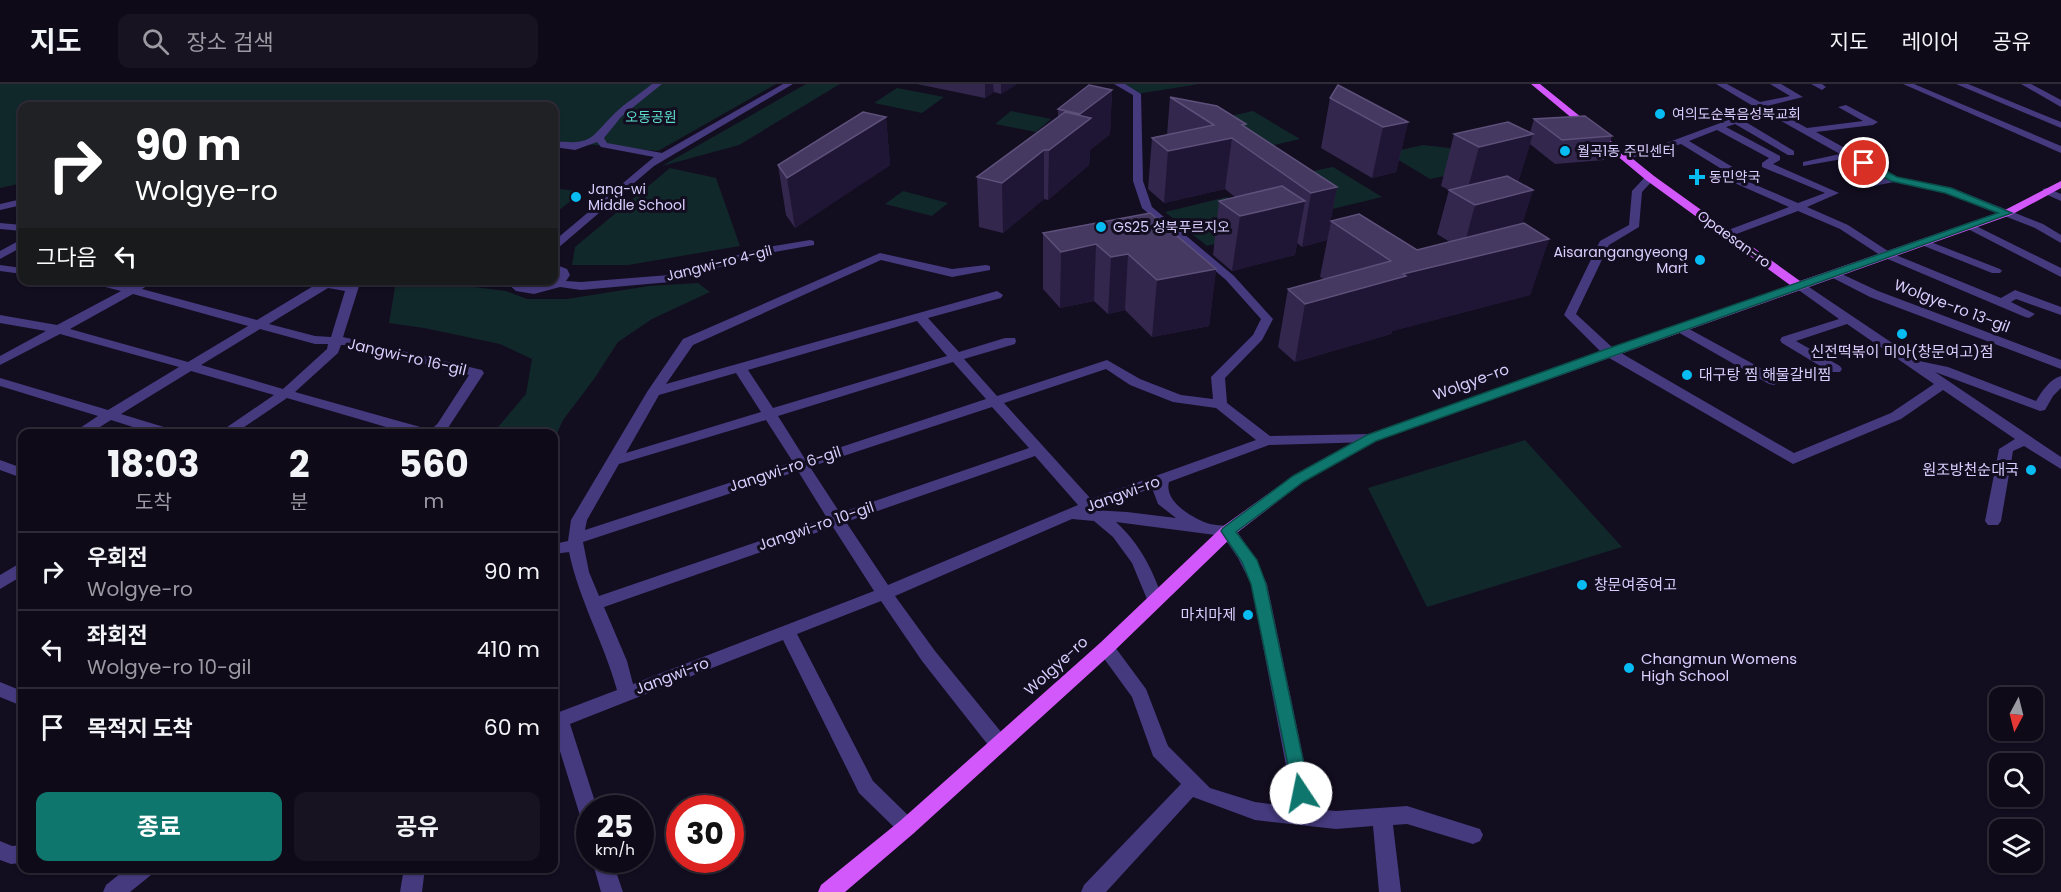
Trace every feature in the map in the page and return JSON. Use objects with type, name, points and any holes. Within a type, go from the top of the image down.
[{"type":"main road","name":"Opaesan-ro","points":[[1535,84],[1650,178],[1799,286]]},
{"type":"main road","name":"Wolgye-ro","points":[[829,892],[907,827],[1106,648],[1228,531],[1298,479],[1371,438],[2007,213],[2061,184]]},
{"type":"street","points":[[558,145],[575,147],[599,138],[618,115],[658,84]]},
{"type":"street","points":[[558,243],[650,164],[789,84]]},
{"type":"street","points":[[1118,84],[1137,94],[1138,181],[1147,208],[1174,237],[1230,278],[1267,319],[1258,337],[1218,377],[1220,404],[1267,441]]},
{"type":"street","points":[[1720,84],[1894,179],[1948,190],[2039,226],[2061,240]]},
{"type":"street","points":[[1624,157],[1682,140],[1736,120],[1762,107],[1799,97],[1774,84]]},
{"type":"street","points":[[1907,84],[2061,150]]},
{"type":"street","points":[[1960,84],[2061,125]]},
{"type":"street","points":[[2025,84],[2061,104]]},
{"type":"street","points":[[1804,131],[1873,122],[1843,107]]},
{"type":"street","points":[[1736,120],[1791,153]]},
{"type":"street","points":[[1718,127],[1776,158],[1766,165],[1834,193],[1727,234]]},
{"type":"street","points":[[599,138],[604,145],[663,156]]},
{"type":"street","points":[[1682,140],[1742,177],[1734,179],[1844,227],[1887,255],[2030,314]]},
{"type":"street","points":[[1807,164],[1848,155]]},
{"type":"street","points":[[1739,190],[1788,173]]},
{"type":"street","points":[[1650,178],[1637,191],[1634,227],[1604,243],[1570,315],[1609,352],[1793,459],[1896,416],[1942,384]]},
{"type":"street","points":[[1867,186],[1894,179]]},
{"type":"street","points":[[2047,191],[2061,198]]},
{"type":"street","points":[[2,207],[18,202]]},
{"type":"street","points":[[0,226],[18,228]]},
{"type":"street","points":[[1970,226],[2061,273]]},
{"type":"street","points":[[1923,242],[1996,271]]},
{"type":"street","name":"Jangwi-ro 4-gil","points":[[558,284],[581,286],[670,278],[762,251],[810,243]]},
{"type":"street","points":[[0,256],[18,245]]},
{"type":"street","points":[[1899,251],[1973,279]]},
{"type":"street","points":[[627,693],[618,661],[581,572],[576,542],[579,520],[654,392],[688,342],[880,256],[952,273],[986,268]]},
{"type":"street","points":[[0,268],[18,270]]},
{"type":"street","points":[[558,269],[563,271],[564,275],[558,283]]},
{"type":"street","name":"Wolgye-ro 13-gil","points":[[1833,274],[1874,294],[2061,365]]},
{"type":"street","name":"Jangwi-ro 16-gil","points":[[106,285],[315,340],[349,341],[477,373],[440,429]]},
{"type":"street","points":[[0,361],[142,285]]},
{"type":"street","points":[[86,429],[324,285]]},
{"type":"street","name":"Jangwi-ro 16-gil","points":[[232,429],[286,393],[333,350],[353,285]]},
{"type":"street","name":"Jangwi-ro 4-gil","points":[[516,285],[518,289],[533,291],[554,285]]},
{"type":"street","name":"Opaesan-ro","points":[[1799,286],[2061,464]]},
{"type":"street","points":[[2002,303],[2016,294],[2061,311]]},
{"type":"street","points":[[654,392],[998,295]]},
{"type":"street","points":[[920,317],[1093,511],[1132,546],[1144,566],[1155,600]]},
{"type":"street","points":[[0,319],[61,330],[411,429]]},
{"type":"street","points":[[1834,369],[1786,340],[1848,320]]},
{"type":"street","points":[[1680,328],[1774,381]]},
{"type":"street","points":[[614,461],[1010,340]]},
{"type":"street","name":"Jangwi-ro 6-gil","points":[[576,542],[1107,363],[1135,381],[1178,399],[1220,404]]},
{"type":"street","name":"Opaesan-ro","points":[[1913,364],[1943,370],[2040,407],[2047,394],[2061,380]]},
{"type":"street","points":[[740,368],[886,593],[965,705],[999,744]]},
{"type":"street","points":[[0,382],[156,429]]},
{"type":"street","points":[[2047,394],[2061,400]]},
{"type":"street","name":"Jangwi-ro","points":[[558,720],[886,593],[1069,515],[1093,511],[1162,479],[1267,441],[1371,438]]},
{"type":"street","points":[[1993,521],[2006,449],[2024,440]]},
{"type":"street","name":"Jangwi-ro 10-gil","points":[[594,604],[1038,450]]},
{"type":"street","points":[[0,465],[18,470]]},
{"type":"street","points":[[1162,479],[1158,489],[1160,498],[1201,526]]},
{"type":"street","points":[[1093,511],[1228,531],[1249,560],[1258,584],[1306,817]]},
{"type":"street","points":[[558,548],[576,542]]},
{"type":"street","points":[[787,631],[866,787],[907,827]]},
{"type":"street","points":[[1106,648],[1140,694],[1160,750],[1203,794],[1255,811],[1306,817],[1336,820],[1407,815],[1473,835]]},
{"type":"street","points":[[0,689],[18,697]]},
{"type":"street","name":"Jangwi-ro","points":[[558,727],[582,795]]},
{"type":"street","points":[[1092,892],[1192,784]]},
{"type":"street","points":[[1382,817],[1390,892]]},
{"type":"street","points":[[114,892],[138,873]]},
{"type":"street","points":[[411,892],[414,873]]},
{"type":"street","points":[[606,873],[612,892]]},
{"type":"green space","name":"오동공원","points":[[0,84],[776,84],[658,151],[558,141],[558,102],[18,102],[18,184],[0,188]]},
{"type":"green space","points":[[806,84],[840,84],[739,145],[662,166]]},
{"type":"green space","points":[[1118,84],[1199,84],[1137,94]]},
{"type":"green space","points":[[897,88],[944,97],[922,113],[874,103]]},
{"type":"green space","points":[[1011,111],[1051,119],[1036,132],[995,124]]},
{"type":"green space","points":[[1253,111],[1300,139],[1231,155],[1186,126]]},
{"type":"green space","points":[[1423,145],[1449,148],[1471,160],[1468,171],[1430,179],[1387,153]]},
{"type":"green space","points":[[1333,167],[1382,197],[1316,213],[1269,180]]},
{"type":"green space","points":[[670,168],[716,178],[740,246],[628,265],[572,265],[575,247]]},
{"type":"green space","points":[[558,189],[582,192],[558,211]]},
{"type":"green space","points":[[903,191],[948,203],[932,216],[885,204]]},
{"type":"green space","points":[[1227,197],[1271,229],[1207,246],[1165,212]]},
{"type":"green space","points":[[698,283],[710,292],[652,319],[618,342],[563,420],[558,431],[558,429],[496,429],[526,394],[532,359],[500,344],[389,323],[395,285],[459,285],[506,291],[527,299],[567,299],[649,286]]},
{"type":"green space","points":[[1525,440],[1622,547],[1427,607],[1368,488]]},
{"type":"building","points":[[1089,85],[1112,90],[1080,114],[1058,109]]},
{"type":"building","points":[[1338,85],[1408,122],[1383,127],[1330,98]]},
{"type":"building","points":[[1170,97],[1217,106],[1337,187],[1311,193],[1232,138],[1168,151],[1152,138],[1214,125]]},
{"type":"building","points":[[863,112],[886,117],[787,178],[778,165]]},
{"type":"building","points":[[1065,112],[1091,118],[1049,150],[1044,150],[1002,183],[977,177]]},
{"type":"building","points":[[1585,116],[1612,136],[1562,140],[1534,119]]},
{"type":"building","points":[[1508,122],[1533,134],[1479,147],[1454,134]]},
{"type":"building","points":[[1507,176],[1533,190],[1475,205],[1449,190]]},
{"type":"building","points":[[1282,186],[1305,201],[1240,216],[1219,201]]},
{"type":"building","points":[[1150,213],[1216,269],[1157,280],[1128,254],[1111,257],[1096,244],[1061,252],[1043,233]]},
{"type":"building","points":[[1359,214],[1417,250],[1524,223],[1549,239],[1403,274],[1406,276],[1305,304],[1288,289],[1391,261],[1331,221]]},
{"type":"place","name":"여의도순복음성북교회","points":[[1660,114]]},
{"type":"place","name":"월곡1동 주민센터","points":[[1565,151]]},
{"type":"place","name":"동민약국","points":[[1697,177]]},
{"type":"place","name":"Jang-wi Middle School","points":[[576,197]]},
{"type":"place","name":"GS25 성북푸르지오","points":[[1101,227]]},
{"type":"place","name":"Aisarangangyeong Mart","points":[[1700,260]]},
{"type":"place","name":"신전떡볶이 미아(창문여고)점","points":[[1902,334]]},
{"type":"place","name":"대구탕 찜 해물갈비찜","points":[[1687,375]]},
{"type":"place","name":"원조방천순대국","points":[[2031,470]]},
{"type":"place","name":"창문여중여고","points":[[1582,585]]},
{"type":"place","name":"마치마제","points":[[1248,615]]},
{"type":"place","name":"Changmun Womens High School","points":[[1629,668]]},
{"type":"route","points":[[1301,793],[1258,584],[1249,560],[1228,531],[1298,479],[1371,438],[1603,354],[2007,213],[1948,190],[1894,179],[1864,163]]}]
